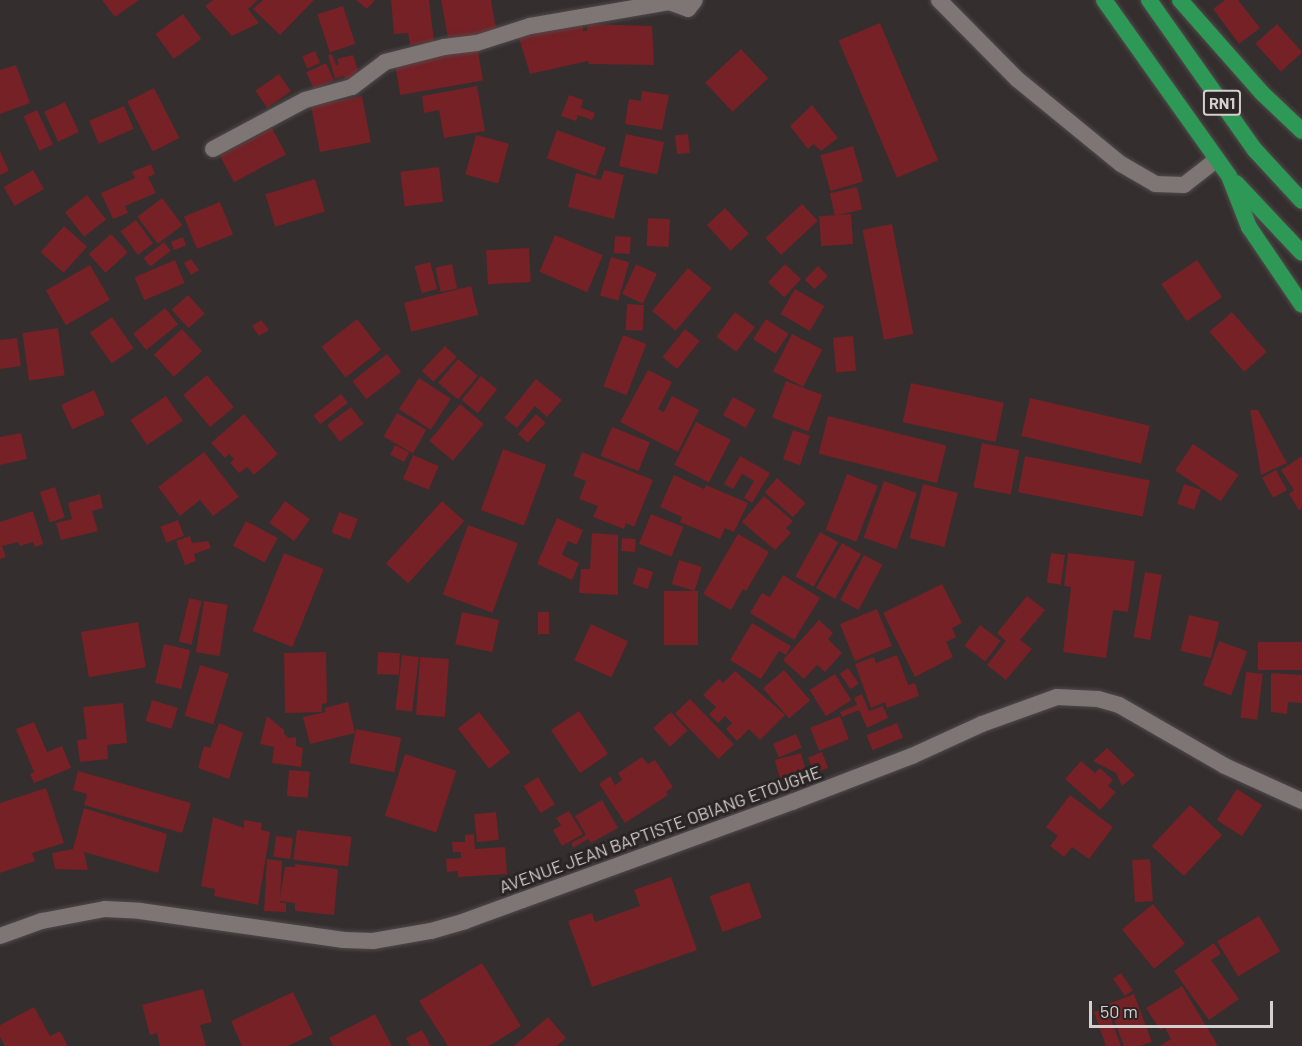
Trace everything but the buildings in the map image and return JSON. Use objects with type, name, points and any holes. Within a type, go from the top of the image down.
[{"type":"highway","name":"RN1","points":[[1104,0],[1216,160],[1302,253]]},
{"type":"highway","name":"RN1","points":[[1149,0],[1255,150],[1302,201]]},
{"type":"highway","points":[[1180,0],[1262,93],[1302,131]]},
{"type":"highway","points":[[1229,176],[1249,227],[1302,305]]},
{"type":"street","points":[[213,149],[305,100],[352,87],[385,62],[444,46],[477,43],[530,26],[669,2],[688,9],[696,0]]},
{"type":"street","points":[[939,0],[1017,79],[1121,164],[1155,184],[1184,185],[1216,160]]},
{"type":"street","name":"AVENUE JEAN BAPTISTE OBIANG ETOUGHE","points":[[0,936],[42,921],[105,909],[140,911],[344,940],[373,941],[431,931],[487,914],[792,802],[912,756],[982,724],[1058,697],[1098,699],[1119,705],[1226,766],[1302,801]]}]
